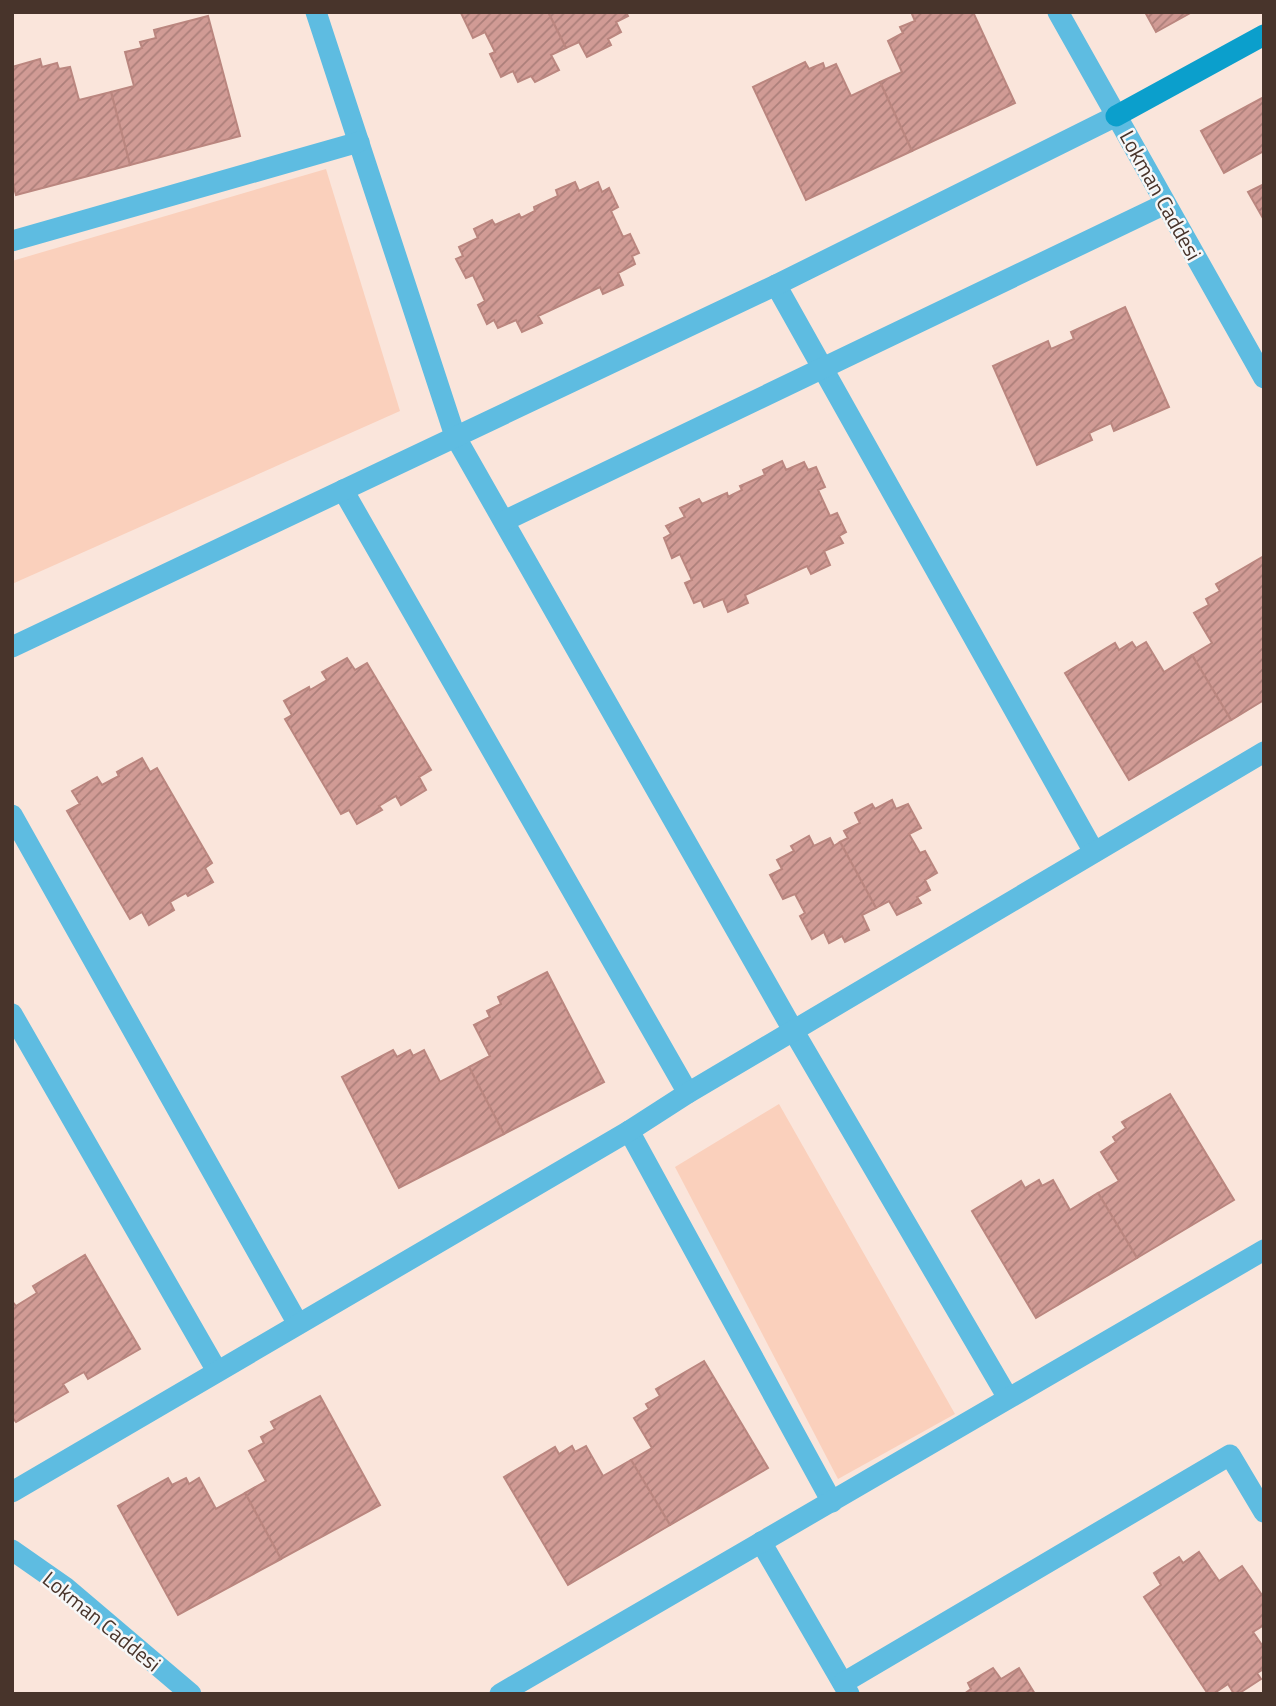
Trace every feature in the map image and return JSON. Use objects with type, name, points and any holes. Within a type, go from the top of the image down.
[{"type":"street","points":[[316,12],[455,436],[793,1030],[1008,1398]]},
{"type":"street","name":"Lokman Caddesi","points":[[1058,12],[1264,378]]},
{"type":"street","points":[[12,647],[776,285],[1116,116],[1264,35]]},
{"type":"street","points":[[12,241],[359,142]]},
{"type":"street","points":[[504,521],[1166,204]]},
{"type":"street","points":[[776,285],[1094,852]]},
{"type":"street","points":[[342,490],[688,1093]]},
{"type":"street","points":[[12,1492],[629,1131],[793,1030],[1264,752]]},
{"type":"street","points":[[12,815],[298,1324]]},
{"type":"street","points":[[12,1014],[217,1371]]},
{"type":"street","points":[[629,1131],[832,1502]]},
{"type":"street","points":[[500,1694],[1264,1250]]},
{"type":"street","points":[[761,1542],[846,1689],[1230,1455],[1264,1512]]},
{"type":"street","name":"Lokman Caddesi","points":[[12,1550],[65,1587],[191,1694]]},
{"type":"shaded area","points":[[326,169],[400,411],[12,584],[12,261]]},
{"type":"shaded area","points":[[779,1104],[955,1414],[838,1479],[675,1167]]},
{"type":"building","points":[[548,12],[626,12],[628,16],[616,22],[621,32],[608,39],[611,45],[587,57],[579,42],[566,48]]},
{"type":"building","points":[[548,12],[566,48],[551,55],[559,70],[535,82],[531,76],[518,82],[513,71],[501,77],[490,54],[495,52],[485,32],[473,38],[461,13]]},
{"type":"building","points":[[973,12],[1015,103],[912,151],[880,82],[902,72],[888,41],[903,33],[900,27],[915,21],[912,14]]},
{"type":"building","points":[[1145,12],[1192,12],[1156,32]]},
{"type":"building","points":[[208,16],[240,136],[130,165],[111,92],[134,86],[125,52],[142,48],[140,42],[156,38],[154,30]]},
{"type":"building","points":[[40,59],[42,67],[57,63],[59,69],[70,67],[79,100],[111,92],[130,165],[16,195],[12,180],[12,67]]},
{"type":"building","points":[[805,62],[809,69],[823,63],[825,69],[836,64],[851,96],[880,82],[912,151],[806,200],[753,87]]},
{"type":"building","points":[[1264,97],[1264,151],[1224,173],[1201,131]]},
{"type":"building","points":[[575,182],[579,191],[598,182],[602,192],[609,188],[618,207],[611,211],[623,237],[630,234],[639,253],[632,256],[635,264],[618,273],[623,285],[603,294],[600,287],[538,316],[542,323],[522,332],[516,320],[498,328],[494,320],[487,324],[478,305],[485,301],[473,275],[466,278],[456,259],[463,256],[459,247],[478,238],[474,229],[492,220],[495,225],[519,214],[521,218],[535,211],[534,207],[558,196],[556,190]]},
{"type":"building","points":[[1264,184],[1264,220],[1248,192]]},
{"type":"building","points":[[1125,307],[1169,407],[1114,431],[1111,423],[1089,433],[1092,440],[1037,465],[993,366],[1048,341],[1051,349],[1074,339],[1071,332]]},
{"type":"building","points":[[782,461],[786,470],[804,462],[808,470],[816,467],[825,487],[818,490],[830,516],[837,513],[846,532],[839,536],[843,543],[824,551],[830,565],[811,574],[807,566],[745,595],[748,603],[728,612],[723,599],[704,607],[701,600],[694,603],[685,583],[692,580],[680,554],[672,558],[664,538],[671,534],[666,526],[685,517],[680,508],[699,499],[702,504],[727,493],[728,497],[742,490],[740,486],[765,475],[763,470]]},
{"type":"building","points":[[1264,556],[1264,700],[1231,720],[1192,655],[1212,643],[1194,613],[1209,605],[1206,599],[1220,591],[1216,584]]},
{"type":"building","points":[[1132,642],[1136,648],[1146,642],[1164,672],[1192,655],[1231,720],[1129,780],[1065,673],[1115,643],[1119,650]]},
{"type":"building","points":[[347,658],[355,670],[367,663],[431,770],[419,777],[426,790],[401,805],[396,796],[379,806],[382,810],[357,824],[349,810],[341,814],[285,719],[292,715],[284,701],[327,680],[322,672]]},
{"type":"building","points":[[142,758],[150,772],[157,768],[212,863],[205,868],[213,882],[188,896],[186,893],[170,902],[174,910],[149,925],[142,912],[130,919],[67,811],[80,804],[72,791],[97,777],[102,785],[119,776],[117,772]]},
{"type":"building","points":[[892,800],[896,809],[908,804],[921,828],[909,834],[920,853],[925,851],[937,873],[925,880],[930,890],[917,897],[921,903],[897,915],[889,901],[876,908],[840,842],[848,838],[844,831],[860,823],[855,813],[872,804],[875,809]]},
{"type":"building","points":[[809,836],[814,846],[830,838],[834,846],[840,842],[876,908],[862,915],[869,930],[845,942],[842,936],[829,943],[824,932],[812,939],[800,916],[805,913],[795,894],[783,899],[770,875],[782,869],[777,860],[794,851],[791,846]]},
{"type":"building","points":[[547,972],[604,1082],[504,1134],[469,1067],[490,1056],[474,1025],[490,1017],[487,1011],[501,1004],[498,997]]},
{"type":"building","points":[[393,1050],[397,1057],[410,1050],[413,1056],[424,1050],[440,1082],[469,1067],[504,1134],[399,1188],[342,1077]]},
{"type":"building","points":[[1170,1094],[1234,1200],[1137,1258],[1098,1193],[1119,1181],[1101,1152],[1116,1142],[1113,1137],[1126,1128],[1122,1122]]},
{"type":"building","points":[[1039,1180],[1042,1186],[1053,1180],[1070,1210],[1098,1193],[1137,1258],[1036,1318],[972,1211],[1021,1181],[1025,1188]]},
{"type":"building","points":[[85,1255],[140,1349],[88,1379],[84,1372],[63,1384],[68,1392],[16,1422],[12,1417],[12,1301],[16,1306],[37,1293],[33,1286]]},
{"type":"building","points":[[704,1361],[768,1468],[670,1525],[631,1460],[652,1448],[634,1418],[649,1409],[646,1404],[660,1396],[656,1389]]},
{"type":"building","points":[[320,1396],[380,1505],[281,1559],[245,1493],[266,1481],[249,1451],[264,1443],[261,1437],[275,1429],[271,1422]]},
{"type":"building","points":[[572,1446],[575,1452],[586,1446],[603,1476],[631,1460],[670,1525],[568,1585],[504,1477],[555,1447],[559,1454]]},
{"type":"building","points":[[168,1478],[172,1485],[186,1478],[189,1484],[199,1478],[216,1509],[245,1493],[281,1559],[178,1615],[118,1506]]},
{"type":"building","points":[[1199,1552],[1219,1581],[1242,1566],[1264,1598],[1264,1625],[1253,1632],[1264,1648],[1264,1669],[1257,1673],[1261,1679],[1238,1694],[1234,1694],[1228,1684],[1213,1694],[1208,1694],[1144,1597],[1161,1585],[1154,1573],[1179,1557],[1183,1563]]},
{"type":"building","points":[[993,1668],[1001,1679],[1019,1668],[1035,1694],[964,1694],[971,1689],[968,1683]]}]
